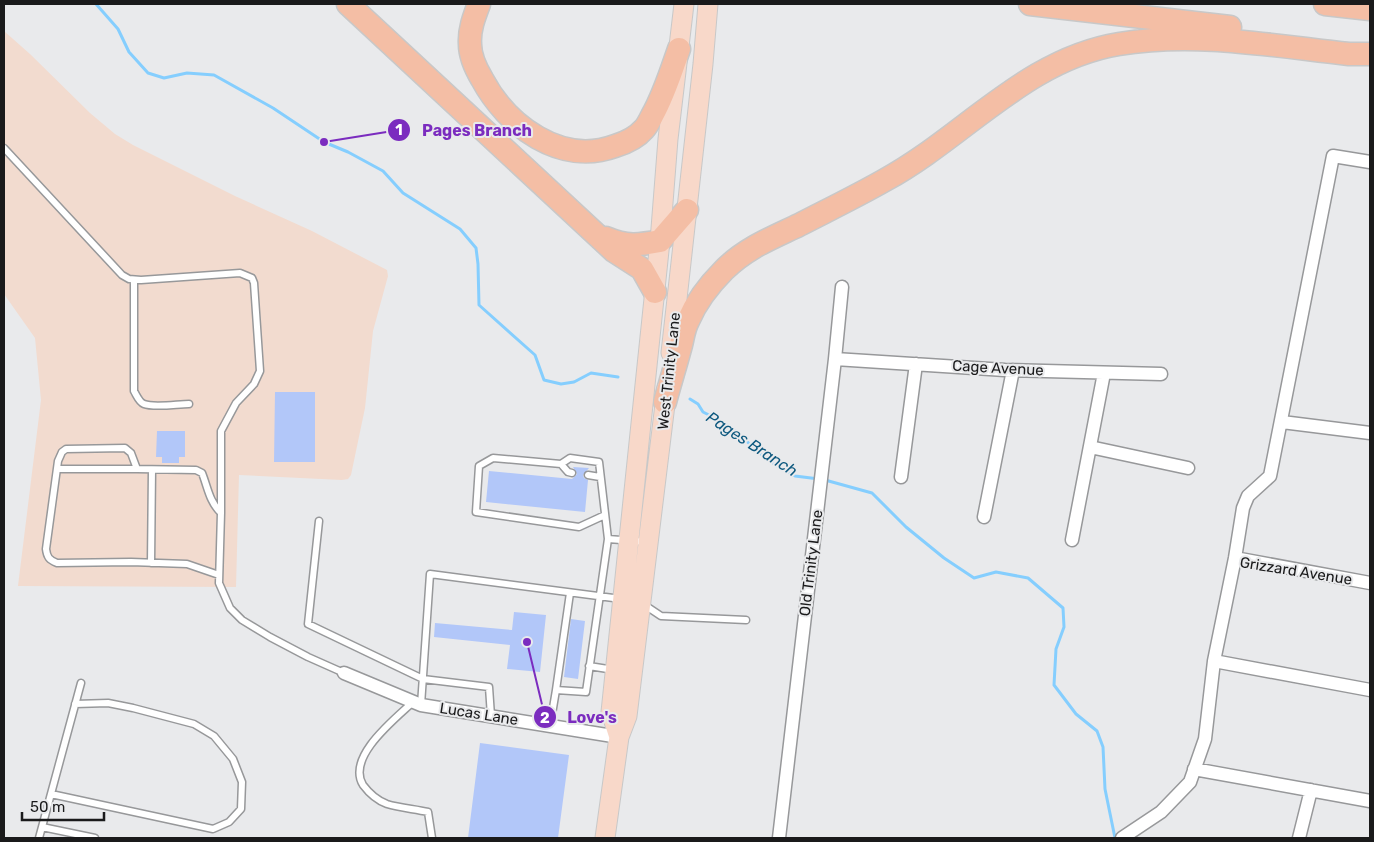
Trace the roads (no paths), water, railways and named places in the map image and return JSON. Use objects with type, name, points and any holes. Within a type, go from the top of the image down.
[{"type":"highway","points":[[348,4],[614,251],[642,268],[655,292]]},
{"type":"highway","points":[[479,4],[472,22],[470,44],[475,67],[489,92],[512,121],[539,139],[561,148],[582,151],[604,150],[626,142],[644,129],[662,97],[678,49]]},
{"type":"highway","points":[[1030,4],[1370,43]]},
{"type":"highway","points":[[1325,4],[1370,9]]},
{"type":"highway","points":[[1343,4],[1370,9]]},
{"type":"highway","points":[[665,402],[687,322],[704,293],[724,270],[744,252],[887,179],[918,159],[993,104],[1056,64],[1084,53],[1118,44],[1151,40],[1205,39],[1349,54],[1370,54]]},
{"type":"highway","points":[[598,235],[617,243],[632,246],[660,241],[687,210]]},
{"type":"main road","name":"West Trinity Lane","points":[[605,838],[619,737],[627,716],[624,671],[632,600],[630,541],[660,241],[668,139],[684,4]]},
{"type":"main road","name":"West Trinity Lane","points":[[632,600],[648,542],[704,64],[708,4]]},
{"type":"street","points":[[1235,558],[1243,508],[1248,496],[1270,476],[1282,422],[1332,156],[1370,162]]},
{"type":"street","name":"Old Trinity Lane","points":[[779,838],[842,287]]},
{"type":"street","name":"Cage Avenue","points":[[835,359],[1013,370],[1161,374]]},
{"type":"street","points":[[901,477],[916,364]]},
{"type":"street","points":[[984,517],[1013,370]]},
{"type":"street","points":[[1072,540],[1104,373]]},
{"type":"street","points":[[1282,422],[1370,434]]},
{"type":"street","points":[[1090,447],[1188,468]]},
{"type":"street","name":"Grizzard Avenue","points":[[1122,838],[1161,812],[1190,782],[1205,740],[1214,661],[1235,558],[1370,582]]},
{"type":"street","points":[[1214,661],[1370,690]]},
{"type":"street","name":"Lucas Lane","points":[[344,673],[417,703],[619,737]]},
{"type":"street","points":[[1194,769],[1370,801]]},
{"type":"street","points":[[1299,838],[1310,790]]},
{"type":"lane","points":[[4,148],[122,274],[129,279],[240,273],[252,278],[254,283],[260,371],[254,384],[236,403],[221,431],[219,583],[230,608],[242,620],[308,657],[344,673]]},
{"type":"lane","points":[[134,280],[134,391],[138,399],[144,404],[190,404]]},
{"type":"lane","points":[[137,469],[131,453],[125,448],[66,449],[62,452],[57,469],[46,549],[47,556],[51,561],[57,563],[187,564],[219,575]]},
{"type":"lane","points":[[556,690],[586,692],[608,539],[600,477],[600,462],[570,458],[560,464],[493,458],[479,466],[476,512],[579,527],[605,516]]},
{"type":"lane","points":[[560,464],[568,472],[572,473]]},
{"type":"lane","points":[[57,469],[196,470],[202,473],[213,505],[221,513]]},
{"type":"lane","points":[[151,563],[152,470]]},
{"type":"lane","points":[[588,475],[600,477]]},
{"type":"lane","points":[[319,521],[308,624],[423,679],[489,687],[491,716]]},
{"type":"lane","points":[[608,539],[648,542]]},
{"type":"lane","points":[[432,838],[428,812],[386,804],[369,794],[361,780],[359,769],[362,758],[368,748],[417,703],[423,679],[430,574],[632,600],[661,616],[746,620]]},
{"type":"lane","points":[[550,726],[570,593]]},
{"type":"lane","points":[[589,666],[624,671]]},
{"type":"lane","points":[[39,838],[81,683]]},
{"type":"lane","points":[[51,794],[213,829],[228,822],[241,809],[242,782],[233,759],[214,736],[194,724],[133,708],[108,704],[75,704]]},
{"type":"lane","points":[[42,827],[96,838]]},
{"type":"waterway","name":"Pages Branch","points":[[96,4],[118,29],[129,52],[148,73],[164,78],[187,73],[214,75],[273,108],[324,142],[348,152],[383,171],[403,193],[460,229],[476,248],[479,305],[535,355],[544,380],[561,384],[574,382],[591,373],[618,377]]},
{"type":"waterway","name":"Pages Branch","points":[[690,399],[698,404],[703,412],[721,421],[738,433],[777,466],[795,476],[819,479]]},
{"type":"waterway","name":"Pages Branch","points":[[825,480],[872,493],[906,527],[944,558],[974,578],[996,572],[1028,578],[1063,608],[1064,627],[1056,649],[1054,685],[1076,714],[1097,731],[1103,747],[1105,789],[1115,838]]},
{"type":"place","name":"Pages Branch","points":[[324,142]]},
{"type":"place","name":"Love's","points":[[527,642]]}]
